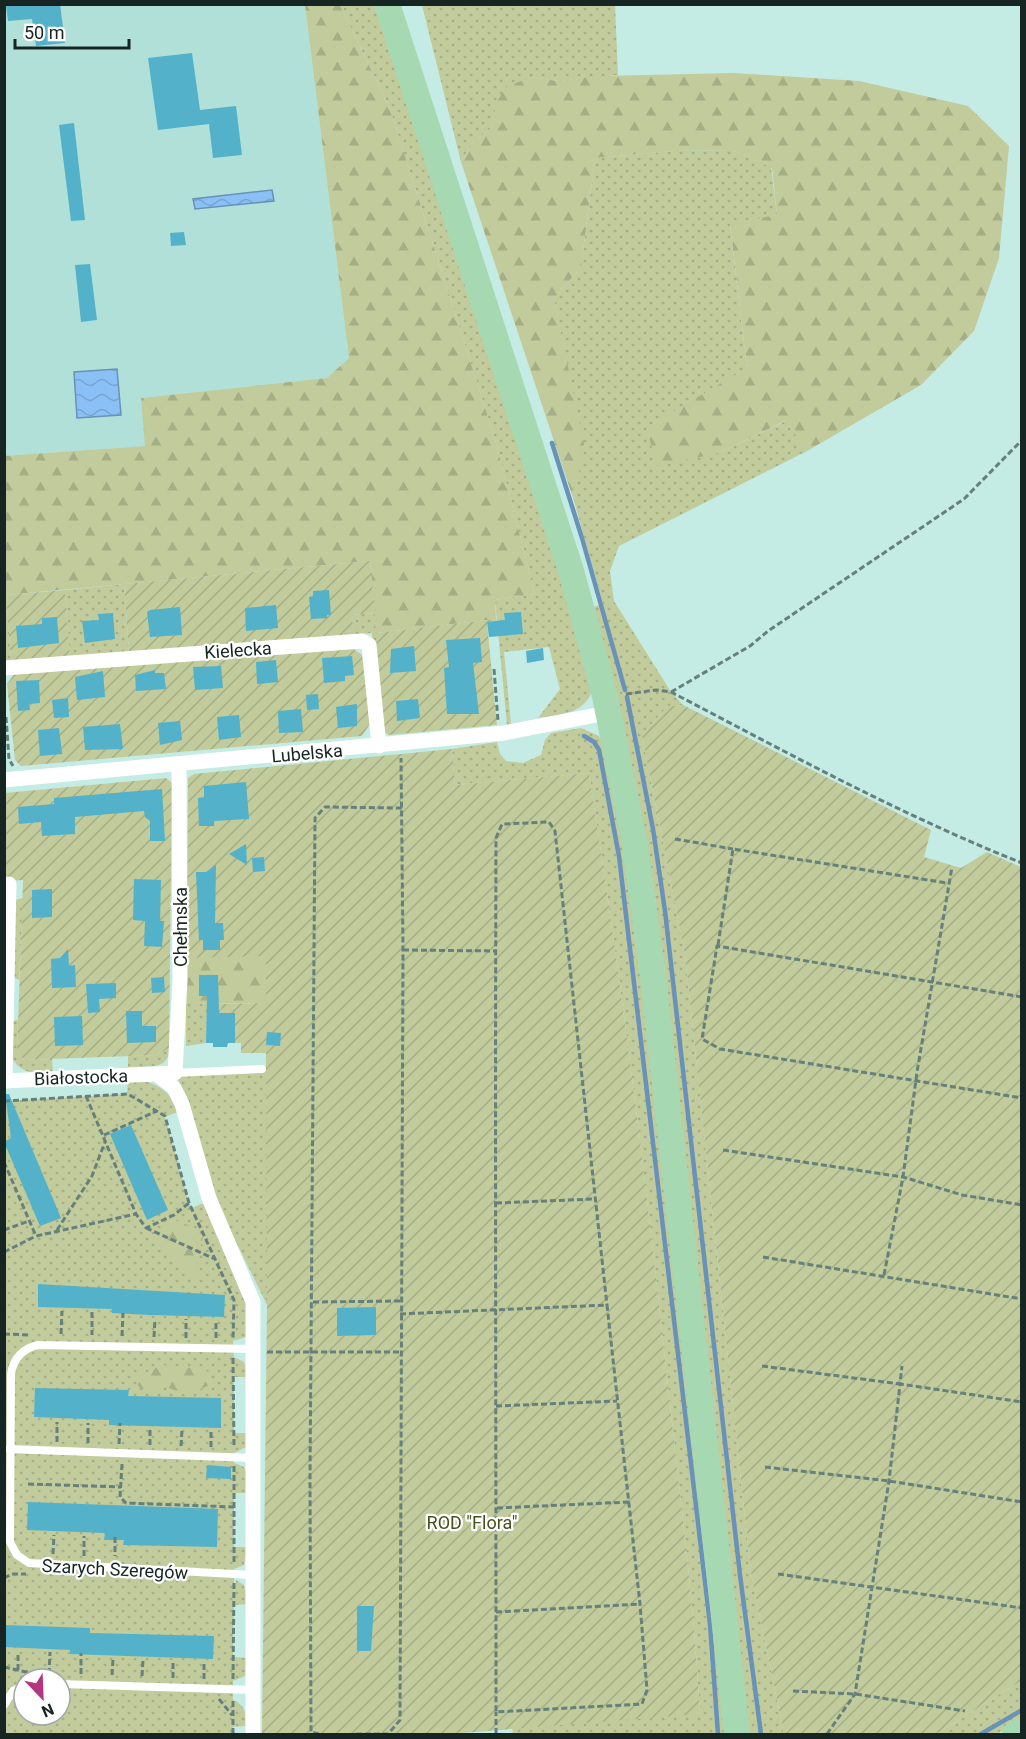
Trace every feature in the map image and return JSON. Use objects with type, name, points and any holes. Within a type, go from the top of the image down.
[{"type":"main road","points":[[387,4],[571,571],[606,705],[634,839],[653,976],[737,1734]]},
{"type":"main road","points":[[1015,1734],[1022,1731]]},
{"type":"street","name":"Kielecka","points":[[4,668],[362,640],[369,645],[379,746]]},
{"type":"street","name":"Lubelska","points":[[4,780],[504,733],[606,705]]},
{"type":"street","name":"Chełmska","points":[[175,1073],[180,980],[179,764]]},
{"type":"street","points":[[5,1080],[9,884]]},
{"type":"street","points":[[158,1075],[175,1073]]},
{"type":"street","points":[[158,1075],[174,1088],[182,1104],[209,1198],[253,1302],[253,1734]]},
{"type":"street","name":"Białostocka","points":[[5,1080],[158,1075]]},
{"type":"lane","points":[[175,1073],[262,1069]]},
{"type":"lane","name":"Szarych Szeregów","points":[[253,1350],[34,1346],[19,1355],[12,1366],[9,1449],[10,1542],[18,1555],[29,1563],[253,1575]]},
{"type":"lane","points":[[9,1449],[121,1450],[253,1458]]},
{"type":"lane","points":[[72,1684],[254,1690]]},
{"type":"path","points":[[671,692],[750,646],[768,631],[964,499],[1022,440]]},
{"type":"path","points":[[494,669],[499,726]]},
{"type":"path","points":[[606,705],[656,690],[671,692],[949,834],[1022,863]]},
{"type":"path","points":[[356,1734],[388,1734],[400,1720],[403,950],[400,744]]},
{"type":"path","points":[[319,1734],[311,1732],[315,818],[325,807],[402,808]]},
{"type":"path","points":[[496,1712],[642,1704],[646,1690],[640,1604],[555,831],[549,822],[502,824],[496,838],[497,951],[497,1508],[496,1612],[496,1712],[496,1734]]},
{"type":"path","points":[[675,839],[947,883]]},
{"type":"path","points":[[733,849],[702,1040],[720,1049],[1022,1098]]},
{"type":"path","points":[[884,1275],[903,1177],[916,1079],[947,883],[952,867]]},
{"type":"path","points":[[717,946],[1022,997]]},
{"type":"path","points":[[403,950],[497,951]]},
{"type":"path","points":[[86,1096],[136,1214],[146,1228],[215,1259]]},
{"type":"path","points":[[104,1136],[157,1111]]},
{"type":"path","points":[[56,1232],[92,1176],[106,1141]]},
{"type":"path","points":[[723,1150],[903,1177],[962,1195],[1022,1205]]},
{"type":"path","points":[[4,1162],[36,1236]]},
{"type":"path","points":[[496,1203],[594,1199]]},
{"type":"path","points":[[146,1228],[174,1215],[189,1203]]},
{"type":"path","points":[[4,1252],[36,1236],[136,1214]]},
{"type":"path","points":[[4,1230],[29,1221]]},
{"type":"path","points":[[763,1257],[1022,1299]]},
{"type":"path","points":[[312,1302],[401,1301]]},
{"type":"path","points":[[400,1314],[607,1305]]},
{"type":"path","points":[[61,1336],[62,1311]]},
{"type":"path","points":[[92,1312],[92,1337]]},
{"type":"path","points":[[122,1338],[123,1313]]},
{"type":"path","points":[[154,1319],[154,1339]]},
{"type":"path","points":[[186,1319],[186,1340]]},
{"type":"path","points":[[215,1340],[216,1321]]},
{"type":"path","points":[[253,1350],[311,1353],[400,1352]]},
{"type":"path","points":[[762,1366],[1022,1402]]},
{"type":"path","points":[[827,1734],[855,1694],[889,1481],[902,1366]]},
{"type":"path","points":[[496,1406],[617,1401]]},
{"type":"path","points":[[57,1422],[57,1444]]},
{"type":"path","points":[[88,1423],[88,1445]]},
{"type":"path","points":[[120,1423],[120,1497],[126,1503],[234,1507]]},
{"type":"path","points":[[150,1429],[150,1447]]},
{"type":"path","points":[[181,1448],[182,1430]]},
{"type":"path","points":[[211,1449],[212,1431]]},
{"type":"path","points":[[765,1467],[889,1481],[1022,1502]]},
{"type":"path","points":[[27,1484],[121,1487]]},
{"type":"path","points":[[497,1508],[629,1502]]},
{"type":"path","points":[[84,1536],[84,1560]]},
{"type":"path","points":[[778,1574],[1022,1608]]},
{"type":"path","points":[[496,1612],[640,1604]]},
{"type":"path","points":[[49,1667],[50,1652]]},
{"type":"path","points":[[81,1653],[81,1676]]},
{"type":"path","points":[[18,1654],[19,1667]]},
{"type":"path","points":[[112,1677],[113,1659]]},
{"type":"path","points":[[142,1678],[143,1660]]},
{"type":"path","points":[[173,1660],[173,1679]]},
{"type":"path","points":[[204,1661],[204,1681]]},
{"type":"path","points":[[217,1688],[217,1696],[233,1716]]},
{"type":"path","points":[[793,1691],[855,1694],[965,1711]]},
{"type":"shaded area","points":[[5,5],[305,5],[349,358],[327,378],[141,398],[146,446],[5,456]]},
{"type":"green space","points":[[305,5],[340,5],[390,109],[495,439],[535,594],[495,600],[496,619],[376,633],[370,561],[6,595],[4,456],[145,446],[141,398],[327,378],[349,358]]},
{"type":"green space","points":[[340,5],[378,5],[562,569],[592,691],[583,705],[570,712],[538,718],[560,689],[549,647],[504,652],[511,724],[507,725],[495,600],[535,594],[495,439],[390,109]]},
{"type":"green space","points":[[422,5],[615,5],[618,75],[557,81],[532,77],[497,103],[492,127],[473,143],[461,162]]},
{"type":"green space","points":[[734,73],[859,81],[968,106],[1009,146],[999,258],[974,331],[921,385],[807,451],[785,421],[719,453],[656,466],[647,427],[747,368],[730,224],[777,215],[772,168],[732,150],[673,151],[595,158],[581,267],[554,299],[584,444],[574,501],[461,162],[473,143],[492,127],[496,103],[507,86],[532,77],[557,81],[602,76]]},
{"type":"green space","points":[[732,150],[771,167],[777,215],[730,225],[747,368],[719,453],[786,421],[807,451],[619,546],[610,571],[614,601],[671,692],[683,705],[668,706],[642,735],[685,955],[751,1574],[784,1734],[749,1734],[655,897],[650,864],[593,607],[603,604],[574,501],[583,444],[554,299],[581,267],[595,158],[673,151]]},
{"type":"green space","points":[[370,561],[375,613],[352,615],[353,627],[343,635],[129,652],[124,584]]},
{"type":"green space","points":[[4,562],[11,661],[4,661]]},
{"type":"green space","points":[[124,584],[129,652],[70,657],[65,590]]},
{"type":"green space","points":[[65,590],[70,657],[11,661],[6,595]]},
{"type":"green space","points":[[375,613],[384,732],[381,732],[372,633],[343,635],[353,627],[352,615]]},
{"type":"green space","points":[[496,619],[497,621],[487,623],[497,725],[389,735],[384,732],[376,633]]},
{"type":"green space","points":[[352,648],[362,655],[370,724],[362,736],[21,766],[15,760],[7,684],[14,674]]},
{"type":"green space","points":[[683,705],[931,830],[924,857],[961,868],[987,852],[1021,867],[1021,1681],[936,1734],[784,1734],[751,1574],[685,955],[642,735],[668,706]]},
{"type":"green space","points":[[581,728],[599,736],[607,755],[637,929],[726,1734],[513,1734],[512,1728],[700,1713],[686,1550],[651,1233],[622,1003],[589,773],[455,785],[452,749],[497,742],[500,754],[506,761],[523,763],[541,755],[545,740],[551,733]]},
{"type":"green space","name":"ROD \"Flora\"","points":[[452,749],[455,785],[589,773],[622,1003],[651,1233],[686,1550],[700,1714],[449,1734],[262,1734],[267,1305],[266,1053],[241,1053],[241,1043],[235,1043],[235,1013],[220,1013],[221,1004],[266,1003],[266,956],[187,958],[188,778],[194,774]]},
{"type":"green space","points":[[166,778],[172,783],[169,1048],[157,1055],[24,1060],[17,1051],[23,880],[5,881],[5,793]]},
{"type":"green space","points":[[23,898],[19,980],[13,977],[15,900]]},
{"type":"green space","points":[[267,907],[266,1003],[186,1004],[187,958]]},
{"type":"green space","points":[[186,1004],[221,1004],[220,1013],[207,1013],[206,1043],[186,1046]]},
{"type":"green space","points":[[18,1020],[17,1051],[24,1060],[52,1059],[53,1073],[35,1073],[20,1068],[16,1064],[12,1058],[12,1022]]},
{"type":"green space","points":[[173,1034],[166,1061],[156,1066],[128,1067],[128,1056],[157,1055],[169,1048],[170,1035]]},
{"type":"green space","points":[[267,1071],[267,1305],[215,1199],[186,1095],[176,1076]]},
{"type":"green space","points":[[128,1080],[137,1080],[165,1091],[180,1111],[165,1117],[189,1203],[192,1208],[206,1202],[248,1300],[246,1337],[233,1341],[234,1357],[244,1362],[248,1377],[234,1377],[234,1433],[247,1433],[246,1447],[234,1453],[234,1463],[244,1467],[247,1474],[248,1493],[234,1493],[234,1547],[247,1547],[244,1565],[234,1569],[234,1593],[236,1580],[244,1585],[248,1604],[234,1605],[233,1657],[248,1658],[245,1676],[233,1681],[233,1700],[244,1710],[245,1726],[233,1727],[233,1734],[5,1734],[5,1101],[127,1094]]},
{"type":"green space","points":[[175,1220],[193,1227],[203,1237],[196,1263],[198,1274],[194,1278],[183,1273],[174,1255],[158,1249],[158,1231]]},
{"type":"green space","points":[[163,1365],[205,1369],[211,1376],[211,1384],[201,1389],[188,1391],[176,1391],[166,1386],[155,1391],[140,1388],[136,1382],[140,1375]]},
{"type":"green space","points":[[1021,1681],[1021,1720],[997,1734],[936,1734]]},
{"type":"water","points":[[272,190],[274,201],[195,209],[193,199]]},
{"type":"water","points":[[117,369],[121,415],[77,418],[74,372]]},
{"type":"building","points":[[60,4],[65,43],[36,46],[32,19],[8,21],[6,6]]},
{"type":"building","points":[[192,53],[200,110],[236,106],[242,155],[213,158],[209,124],[158,130],[148,58]]},
{"type":"building","points":[[74,123],[85,220],[71,221],[59,125]]},
{"type":"building","points":[[184,232],[186,245],[171,246],[170,233]]},
{"type":"building","points":[[90,264],[97,320],[81,322],[75,265]]},
{"type":"building","points":[[329,590],[331,615],[327,615],[327,618],[311,619],[309,597],[313,596],[313,591]]},
{"type":"building","points":[[276,605],[278,628],[246,631],[245,608]]},
{"type":"building","points":[[180,607],[182,635],[150,637],[147,612]]},
{"type":"building","points":[[521,612],[523,634],[489,637],[487,622],[505,620],[504,613]]},
{"type":"building","points":[[113,613],[115,639],[85,643],[82,621],[99,620],[98,614]]},
{"type":"building","points":[[57,617],[59,643],[18,648],[16,626],[42,624],[42,618]]},
{"type":"building","points":[[480,638],[482,662],[473,663],[479,714],[447,714],[444,668],[449,667],[446,640]]},
{"type":"building","points":[[414,646],[416,671],[390,673],[391,649]]},
{"type":"building","points":[[543,648],[544,660],[527,663],[526,651]]},
{"type":"building","points":[[352,656],[354,675],[345,676],[345,681],[324,683],[322,658]]},
{"type":"building","points":[[276,660],[278,682],[257,684],[256,662]]},
{"type":"building","points":[[221,666],[223,688],[195,690],[193,667]]},
{"type":"building","points":[[155,670],[155,673],[164,673],[166,689],[136,691],[135,675]]},
{"type":"building","points":[[103,671],[105,697],[77,700],[75,677]]},
{"type":"building","points":[[39,680],[40,703],[29,704],[30,710],[18,711],[16,681]]},
{"type":"building","points":[[318,694],[319,709],[307,710],[306,695]]},
{"type":"building","points":[[68,698],[69,717],[54,718],[52,700]]},
{"type":"building","points":[[418,699],[420,718],[397,721],[396,701]]},
{"type":"building","points":[[357,704],[357,726],[338,728],[336,707]]},
{"type":"building","points":[[301,709],[303,732],[279,733],[278,711]]},
{"type":"building","points":[[239,715],[241,737],[219,740],[217,717]]},
{"type":"building","points":[[180,721],[182,740],[160,745],[158,723]]},
{"type":"building","points":[[120,724],[123,749],[85,750],[83,727]]},
{"type":"building","points":[[59,728],[62,754],[40,756],[38,730]]},
{"type":"building","points":[[246,782],[249,819],[214,821],[214,826],[199,826],[198,798],[204,797],[204,786]]},
{"type":"building","points":[[162,789],[165,841],[150,841],[150,821],[145,817],[144,811],[75,817],[75,834],[42,836],[41,822],[19,824],[18,807],[54,804],[54,798]]},
{"type":"building","points":[[246,844],[247,865],[229,854]]},
{"type":"building","points":[[264,857],[265,871],[253,872],[252,858]]},
{"type":"building","points":[[216,865],[215,923],[223,923],[224,940],[220,940],[220,950],[203,950],[203,940],[199,940],[196,872],[206,872]]},
{"type":"building","points":[[134,879],[161,880],[160,921],[164,921],[162,947],[144,946],[145,921],[133,920]]},
{"type":"building","points":[[52,889],[52,917],[32,918],[32,890]]},
{"type":"building","points":[[68,949],[69,966],[75,965],[76,987],[52,988],[51,959],[60,958]]},
{"type":"building","points":[[199,975],[218,975],[219,1013],[235,1013],[235,1043],[228,1043],[227,1047],[213,1047],[213,1043],[206,1043],[207,996],[199,996]]},
{"type":"building","points":[[164,977],[165,992],[152,993],[151,978]]},
{"type":"building","points":[[116,983],[116,998],[99,999],[100,1012],[88,1013],[86,984]]},
{"type":"building","points":[[126,1011],[142,1011],[142,1026],[156,1026],[156,1042],[127,1043]]},
{"type":"building","points":[[82,1016],[83,1045],[55,1046],[54,1017]]},
{"type":"building","points":[[267,1032],[281,1033],[280,1046],[266,1045]]},
{"type":"building","points":[[5,1094],[9,1094],[61,1218],[40,1226],[4,1142],[11,1138]]},
{"type":"building","points":[[131,1125],[168,1210],[147,1220],[110,1134]]},
{"type":"building","points":[[38,1284],[225,1295],[224,1317],[112,1313],[112,1309],[38,1307]]},
{"type":"building","points":[[376,1307],[376,1335],[337,1336],[337,1308]]},
{"type":"building","points":[[35,1388],[129,1390],[128,1396],[221,1398],[221,1428],[109,1425],[109,1420],[34,1417]]},
{"type":"building","points":[[207,1465],[231,1467],[231,1479],[206,1478]]},
{"type":"building","points":[[28,1502],[218,1509],[217,1547],[123,1545],[124,1540],[104,1540],[105,1533],[27,1530]]},
{"type":"building","points":[[357,1606],[374,1606],[371,1651],[357,1651]]},
{"type":"building","points":[[4,1625],[90,1628],[90,1633],[214,1636],[213,1659],[70,1654],[70,1650],[4,1647]]},
{"type":"waterway","points":[[552,443],[582,538],[625,690]]},
{"type":"waterway","points":[[627,697],[653,829],[665,911],[740,1575],[761,1734]]},
{"type":"waterway","points":[[584,736],[594,742],[599,750],[619,856],[710,1624],[718,1734]]},
{"type":"waterway","points":[[981,1734],[1022,1710]]}]
